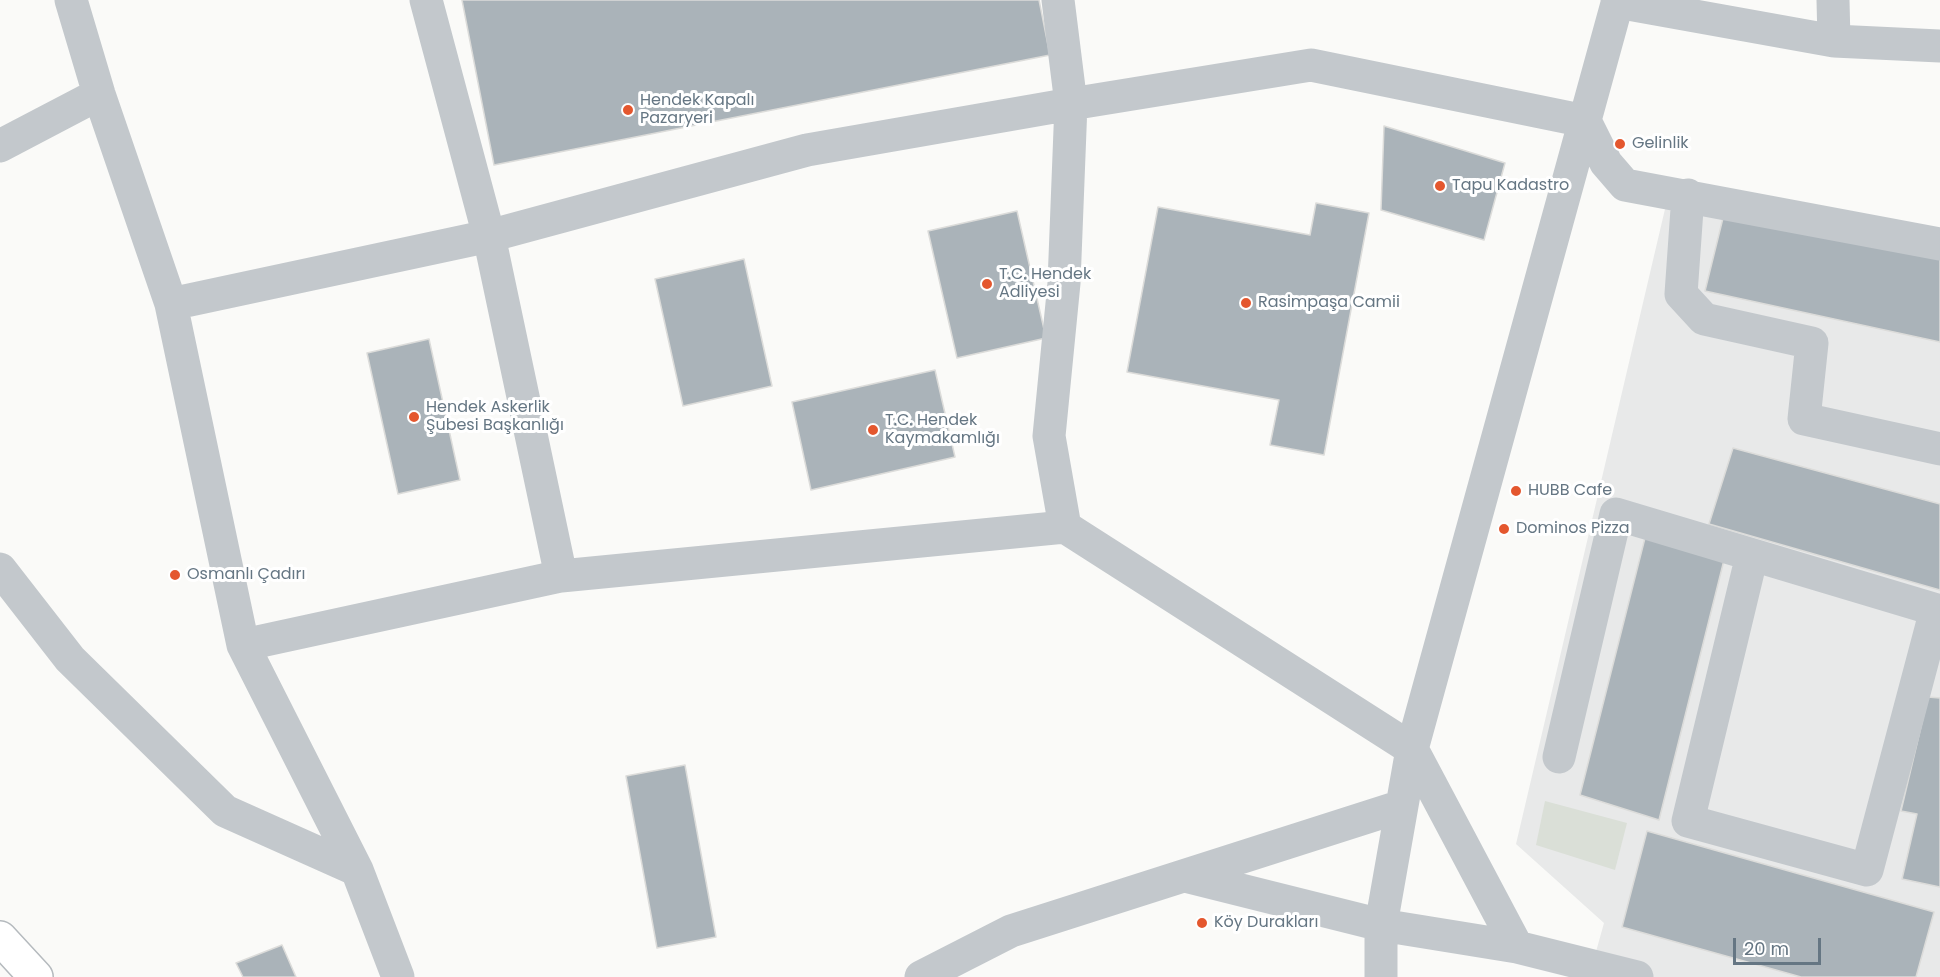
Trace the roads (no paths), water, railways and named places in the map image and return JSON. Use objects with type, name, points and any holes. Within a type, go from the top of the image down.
[{"type":"main road","points":[[0,938],[36,977]]},
{"type":"street","points":[[71,0],[99,94],[171,304],[243,645],[357,870],[398,977]]},
{"type":"street","points":[[426,0],[489,236],[561,576]]},
{"type":"street","points":[[1058,0],[1071,104],[1064,283],[1049,436],[1065,527]]},
{"type":"street","points":[[1833,0],[1834,41]]},
{"type":"street","points":[[1381,977],[1381,925],[1412,749],[1618,1],[1834,41],[1940,46]]},
{"type":"street","points":[[171,304],[489,236],[807,150],[1311,65],[1585,121]]},
{"type":"street","points":[[0,146],[99,94]]},
{"type":"street","points":[[1585,121],[1606,163],[1625,185],[1940,244]]},
{"type":"street","points":[[1688,195],[1681,294],[1704,319],[1812,343],[1804,419],[1940,449]]},
{"type":"street","points":[[1559,757],[1616,514],[1938,611],[1867,870],[1688,821],[1752,555]]},
{"type":"street","points":[[243,645],[561,576],[1065,527],[1412,749],[1517,947]]},
{"type":"street","points":[[0,569],[70,659],[225,811],[357,870]]},
{"type":"street","points":[[921,977],[1011,931],[1402,806]]},
{"type":"street","points":[[1185,876],[1381,925],[1517,947],[1637,977]]},
{"type":"place","name":"Hendek Kapalı Pazaryeri","points":[[628,110]]},
{"type":"place","name":"Gelinlik","points":[[1620,144]]},
{"type":"place","name":"Tapu Kadastro","points":[[1440,186]]},
{"type":"place","name":"T.C. Hendek Adliyesi","points":[[987,284]]},
{"type":"place","name":"Rasimpaşa Camii","points":[[1246,303]]},
{"type":"place","name":"Hendek Askerlik Şubesi Başkanlığı","points":[[414,417]]},
{"type":"place","name":"T.C. Hendek Kaymakamlığı","points":[[873,430]]},
{"type":"place","name":"HUBB Cafe","points":[[1516,491]]},
{"type":"place","name":"Dominos Pizza","points":[[1504,529]]},
{"type":"place","name":"Osmanlı Çadırı","points":[[175,575]]},
{"type":"place","name":"Köy Durakları","points":[[1202,923]]}]
